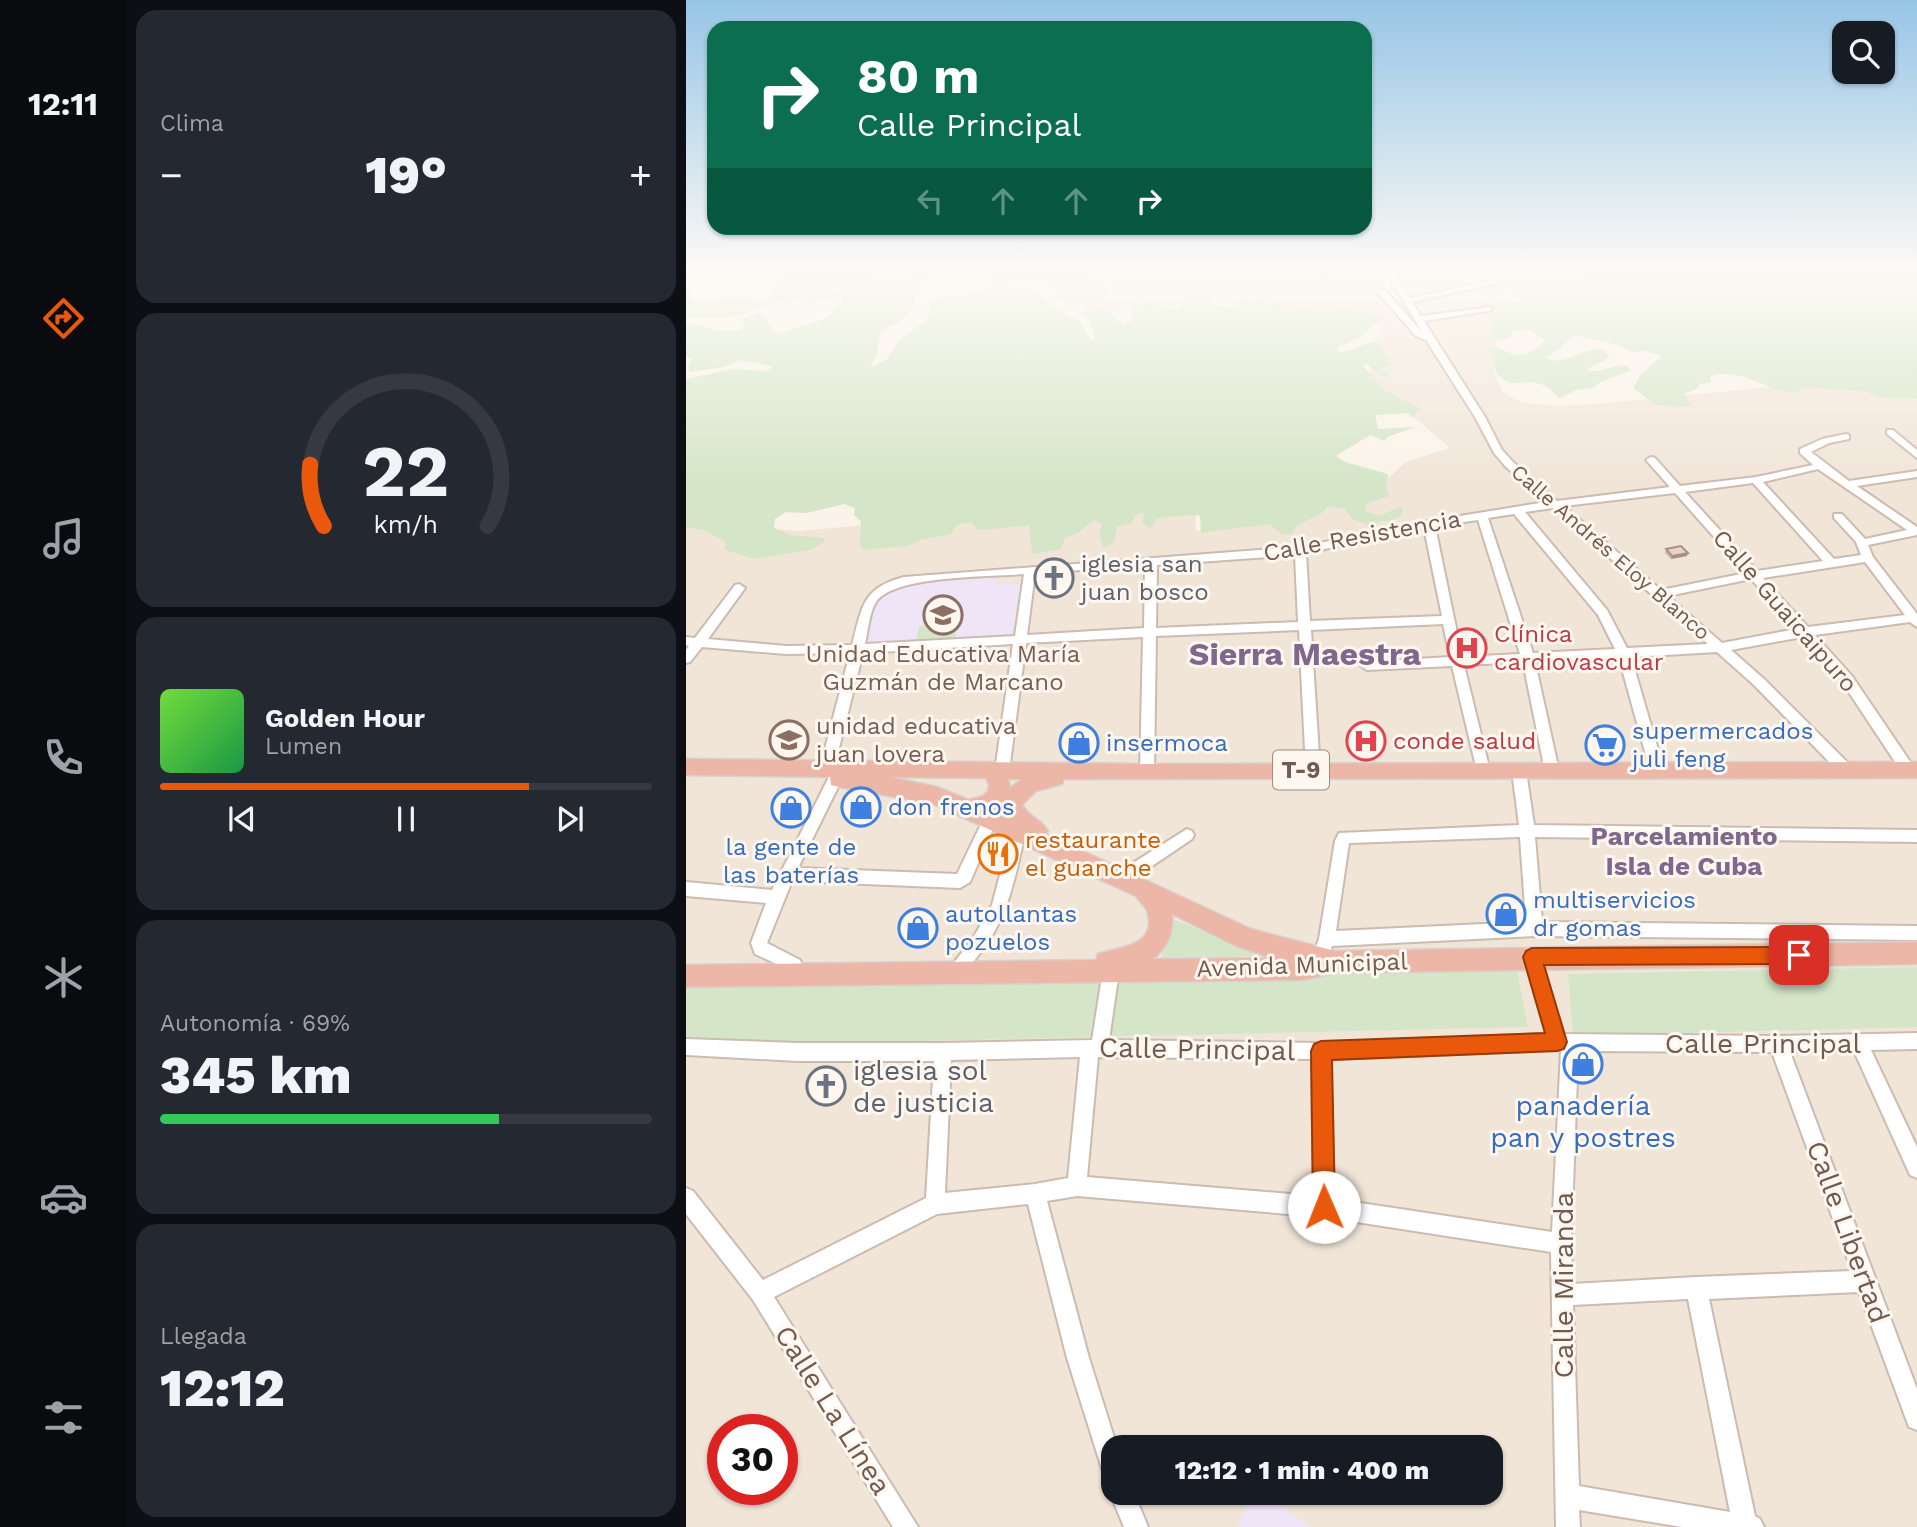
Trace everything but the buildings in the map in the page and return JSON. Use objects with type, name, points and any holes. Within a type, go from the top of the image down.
[{"type":"highway","name":"T-9","points":[[686,767],[831,773],[917,790],[969,809],[1245,939],[1281,950],[1327,953]]},
{"type":"highway","name":"T-9","points":[[686,777],[831,773],[1313,770],[1912,770]]},
{"type":"highway","points":[[969,809],[990,803],[998,796],[998,772]]},
{"type":"highway","name":"T-9","points":[[1068,854],[1056,839],[1020,821],[1013,813],[1011,806],[1020,789],[1051,778],[1147,772]]},
{"type":"highway","name":"T-9","points":[[686,969],[794,965],[1096,963],[1132,957],[1154,941],[1162,916],[1154,899],[1130,884]]},
{"type":"highway","name":"Avenida Municipal","points":[[686,976],[1301,969],[1327,953],[1532,957],[1917,953]]},
{"type":"street","name":"Calle Andrés Eloy Blanco","points":[[1432,341],[1480,416],[1498,451],[1510,465],[1661,594],[1782,703],[1846,770]]},
{"type":"street","points":[[1890,432],[1917,455]]},
{"type":"street","points":[[1846,437],[1826,441],[1804,451],[1820,466],[1917,532]]},
{"type":"street","name":"Calle Guaicaipuro","points":[[1651,460],[1847,679],[1912,770]]},
{"type":"street","name":"Calle Resistencia","points":[[794,965],[761,949],[759,943],[776,897],[789,874],[831,773],[856,649],[869,603],[879,591],[890,584],[919,578],[1300,551],[1517,509],[1756,480],[1820,466]]},
{"type":"street","points":[[1850,484],[1917,474]]},
{"type":"street","points":[[1756,480],[1832,564]]},
{"type":"street","points":[[1517,509],[1603,613],[1624,654],[1657,771]]},
{"type":"street","points":[[1482,515],[1528,658],[1552,771]]},
{"type":"street","points":[[1838,516],[1861,541],[1868,558],[1915,621]]},
{"type":"street","points":[[1429,524],[1483,771]]},
{"type":"street","points":[[1861,541],[1917,532]]},
{"type":"street","points":[[1300,551],[1313,770]]},
{"type":"street","points":[[1661,594],[1755,575],[1868,558]]},
{"type":"street","points":[[1147,772],[1151,562]]},
{"type":"street","points":[[998,772],[1022,642],[1030,570]]},
{"type":"street","points":[[686,659],[692,642],[738,588]]},
{"type":"street","points":[[692,642],[786,650],[856,649],[1022,642],[1150,632],[1304,628],[1449,620]]},
{"type":"street","points":[[1367,666],[1720,648],[1804,632],[1915,621]]},
{"type":"street","points":[[1519,771],[1535,929]]},
{"type":"street","points":[[789,874],[960,881],[965,877],[990,820]]},
{"type":"street","points":[[1917,836],[1527,831],[1345,837],[1342,841],[1327,953],[1535,929],[1917,933]]},
{"type":"street","points":[[961,964],[979,943],[1000,906],[1018,832]]},
{"type":"street","points":[[1130,884],[1187,835]]},
{"type":"street","points":[[686,890],[776,897]]},
{"type":"street","name":"Calle Miranda","points":[[1532,957],[1564,1042],[1561,1295],[1567,1527]]},
{"type":"street","points":[[1077,1186],[1095,1048],[1111,971]]},
{"type":"street","name":"Calle Principal","points":[[686,1047],[797,1052],[1095,1048],[1321,1051],[1564,1042],[1778,1044],[1917,1041]]},
{"type":"street","points":[[1859,1043],[1917,1168]]},
{"type":"street","name":"Calle Libertad","points":[[1778,1044],[1917,1419]]},
{"type":"street","points":[[1321,1051],[1324,1207]]},
{"type":"street","points":[[935,1204],[943,1052]]},
{"type":"street","points":[[760,1293],[935,1204],[1035,1194],[1077,1186],[1324,1207],[1561,1242]]},
{"type":"street","points":[[1035,1194],[1078,1358],[1102,1435]]},
{"type":"street","name":"Calle La Línea","points":[[686,1198],[760,1293],[906,1527]]},
{"type":"street","points":[[1561,1295],[1866,1281]]},
{"type":"street","points":[[1566,1496],[1748,1526],[1696,1287]]},
{"type":"street","points":[[1127,1505],[1136,1527]]},
{"type":"shaded area","points":[[1376,341],[1498,341],[1493,352],[1494,374],[1503,392],[1520,402],[1554,406],[1770,387],[1805,387],[1882,394],[1917,390],[1917,1527],[686,1527],[686,521],[799,531],[898,522],[1195,507],[1196,531],[1252,524],[1376,489],[1406,462],[1450,448],[1383,391],[1370,374],[1370,361]]},
{"type":"shaded area","name":"Unidad Educativa María Guzmán de Marcano","points":[[997,576],[995,584],[1021,584],[1012,634],[938,643],[861,643],[878,597],[903,583]]},
{"type":"shaded area","points":[[1247,1505],[1278,1505],[1311,1527],[1238,1527]]},
{"type":"green space","points":[[686,341],[879,341],[878,354],[872,367],[887,359],[899,341],[1351,341],[1338,347],[1337,351],[1342,352],[1374,342],[1380,343],[1390,365],[1381,368],[1390,376],[1386,378],[1366,364],[1363,366],[1386,391],[1421,409],[1412,418],[1408,413],[1375,415],[1378,429],[1415,427],[1387,437],[1384,441],[1370,435],[1336,456],[1345,462],[1388,474],[1386,487],[1389,496],[1365,504],[1366,512],[1379,516],[1402,506],[1402,515],[1390,521],[1380,521],[1373,526],[1352,519],[1345,509],[1328,506],[1322,513],[1296,526],[1293,533],[1286,535],[1269,524],[1201,533],[1200,516],[1197,515],[1164,517],[1155,520],[1152,527],[1148,527],[1142,522],[1145,514],[1140,513],[1134,516],[1132,523],[1117,527],[1114,541],[1110,546],[1103,547],[1099,532],[1102,524],[1094,520],[1078,533],[1065,538],[1061,549],[1032,554],[1029,525],[983,530],[977,529],[971,522],[957,525],[951,534],[921,540],[908,546],[863,550],[860,545],[861,521],[854,515],[855,508],[844,504],[807,513],[786,512],[775,519],[774,528],[790,535],[825,538],[824,542],[811,550],[754,559],[725,550],[726,542],[703,530],[686,527],[686,379],[733,369],[767,371],[773,366],[739,360],[724,367],[690,372],[688,367],[692,359],[686,356]]},
{"type":"green space","points":[[1545,341],[1567,341],[1560,349],[1545,357],[1558,361],[1603,349],[1610,357],[1586,370],[1596,371],[1626,365],[1631,370],[1592,388],[1576,390],[1560,398],[1547,387],[1537,383],[1505,381],[1497,374],[1488,348],[1494,347],[1518,355],[1534,350]]},
{"type":"green space","points":[[1601,341],[1917,341],[1917,398],[1884,398],[1865,392],[1803,387],[1796,393],[1790,393],[1741,376],[1720,374],[1710,376],[1711,382],[1700,384],[1696,389],[1684,394],[1693,407],[1656,405],[1633,388],[1641,374],[1662,356],[1646,351],[1632,352]]},
{"type":"green space","points":[[958,623],[955,638],[916,641],[919,626]]},
{"type":"green space","points":[[1169,918],[1269,956],[1162,957]]},
{"type":"green space","points":[[1917,967],[1917,1027],[1573,1036],[1568,974]]},
{"type":"green space","points":[[1517,971],[1528,1027],[790,1044],[686,1041],[686,985]]},
{"type":"place","name":"iglesia san juan bosco","points":[[1054,578]]},
{"type":"place","name":"Unidad Educativa María Guzmán de Marcano","points":[[943,615]]},
{"type":"place","name":"Clínica cardiovascular","points":[[1467,648]]},
{"type":"place","name":"unidad educativa juan lovera","points":[[789,740]]},
{"type":"place","name":"conde salud","points":[[1366,741]]},
{"type":"place","name":"insermoca","points":[[1079,743]]},
{"type":"place","name":"supermercados juli feng","points":[[1605,745]]},
{"type":"place","name":"don frenos","points":[[861,807]]},
{"type":"place","name":"la gente de las baterías","points":[[791,808]]},
{"type":"place","name":"restaurante el guanche","points":[[998,854]]},
{"type":"place","name":"multiservicios dr gomas","points":[[1506,914]]},
{"type":"place","name":"autollantas pozuelos","points":[[918,928]]},
{"type":"place","name":"panadería pan y postres","points":[[1583,1064]]},
{"type":"place","name":"iglesia sol de justicia","points":[[826,1086]]},
{"type":"district","name":"Sierra Maestra","points":[[1305,654]]},
{"type":"district","name":"Parcelamiento Isla de Cuba","points":[[1684,851]]},
{"type":"route","points":[[1324,1207],[1321,1051],[1557,1042],[1532,957],[1799,955]]}]
